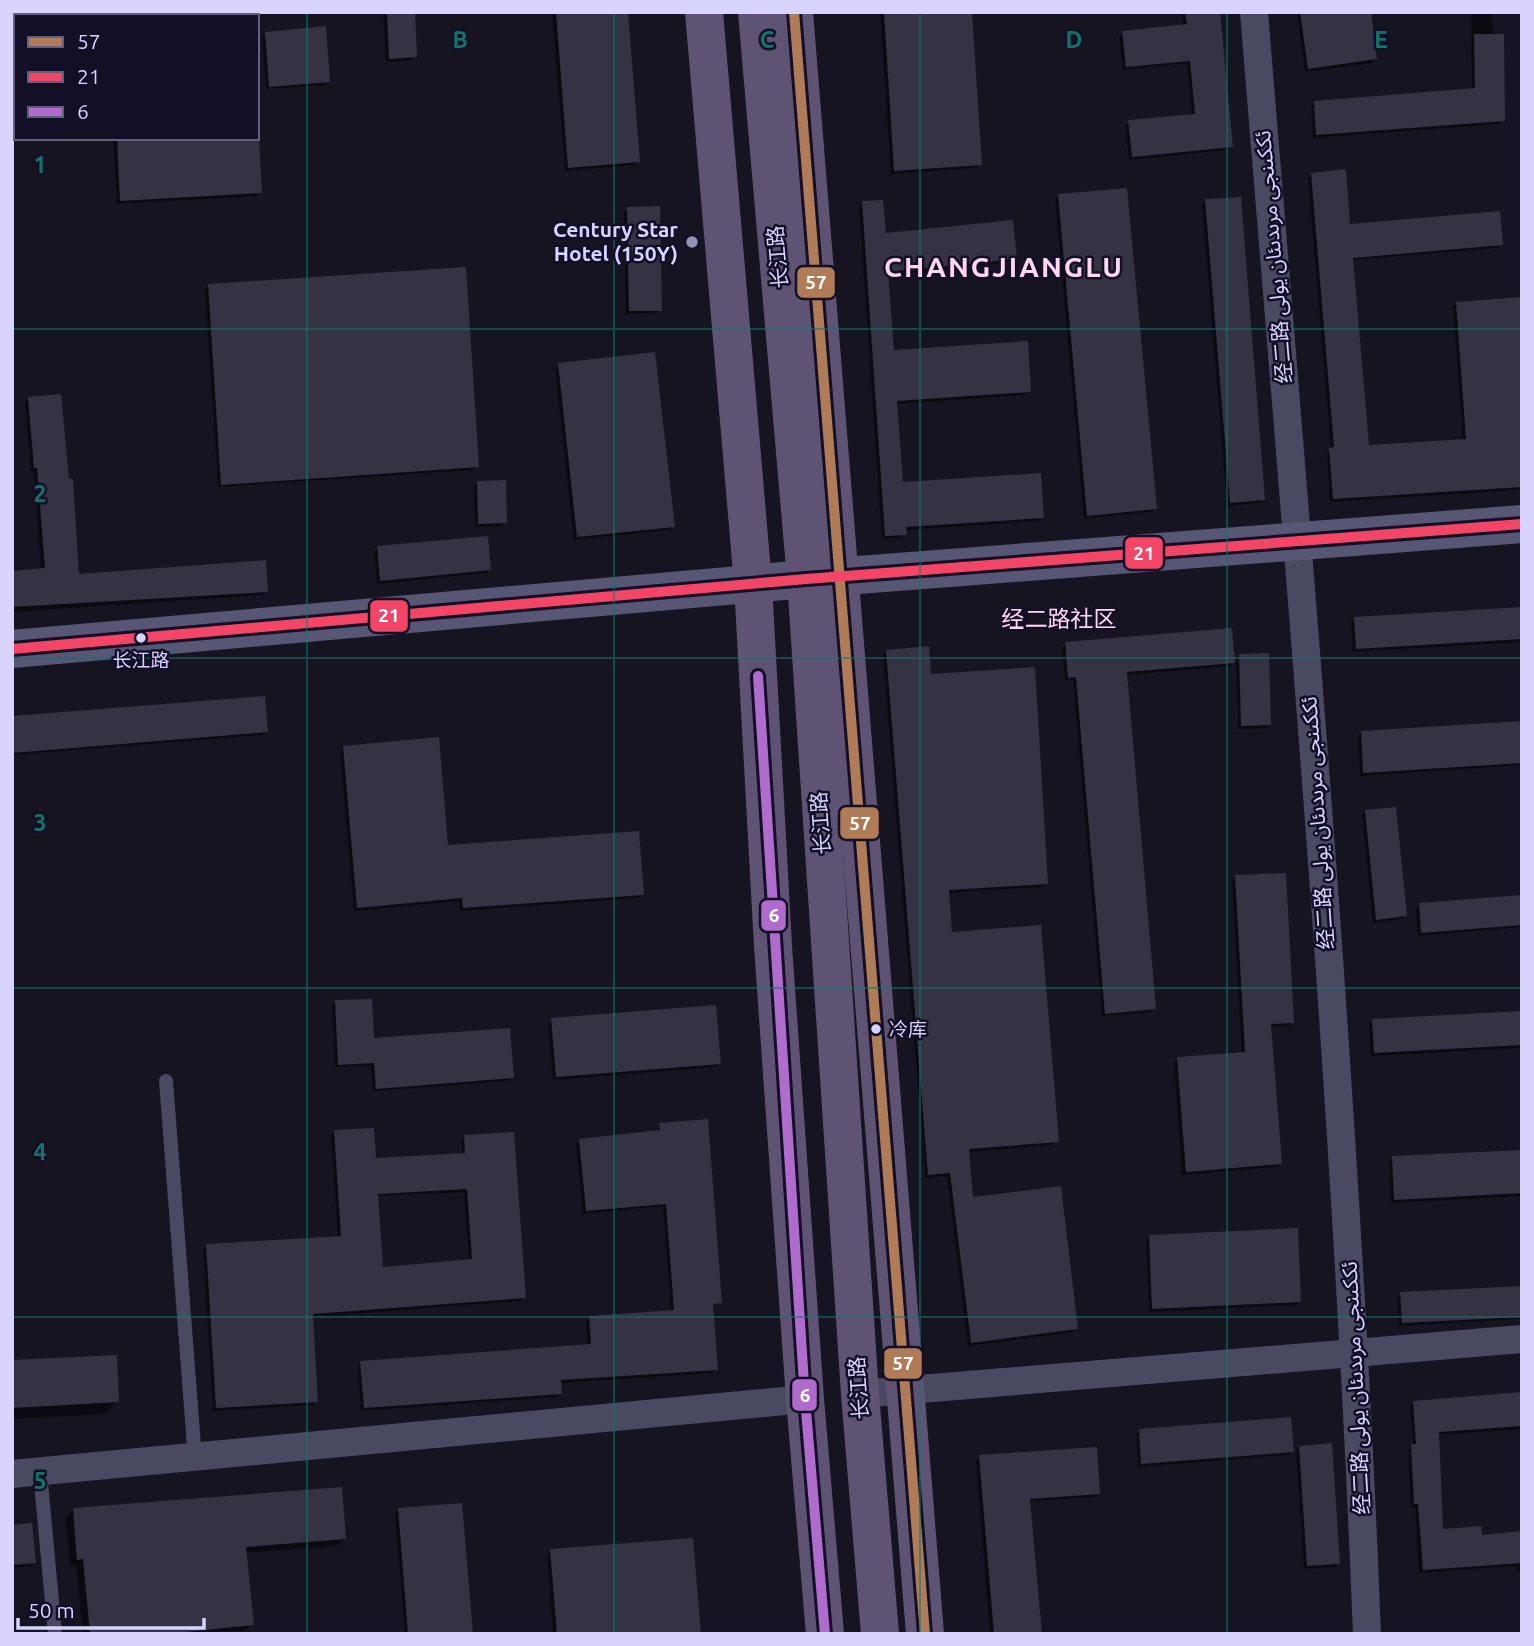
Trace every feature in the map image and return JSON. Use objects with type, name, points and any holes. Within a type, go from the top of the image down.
[{"type":"main road","points":[[704,12],[753,584],[773,946],[805,1399],[825,1634]]},
{"type":"main road","name":"长江路","points":[[757,12],[822,578],[860,1394],[880,1634]]},
{"type":"main road","points":[[794,12],[822,578],[905,1389],[925,1634]]},
{"type":"street","name":"经二路 ئككىنجى مرىدىئان يولى","points":[[1254,12],[1297,542],[1356,1352],[1367,1634]]},
{"type":"street","points":[[12,649],[822,578],[1522,524]]},
{"type":"street","points":[[860,1394],[1522,1339]]},
{"type":"street","points":[[12,1474],[195,1459],[805,1399]]},
{"type":"lane","points":[[166,1082],[195,1459]]},
{"type":"lane","points":[[40,1472],[55,1634]]},
{"type":"building","points":[[387,12],[415,12],[417,57],[389,59]]},
{"type":"building","points":[[556,12],[628,12],[640,162],[568,168]]},
{"type":"building","points":[[884,12],[972,12],[982,165],[894,171]]},
{"type":"building","points":[[1185,12],[1220,12],[1233,147],[1132,157],[1128,120],[1195,114],[1190,61],[1126,67],[1122,31],[1187,24]]},
{"type":"building","points":[[1300,12],[1371,12],[1377,59],[1308,69]]},
{"type":"building","points":[[326,26],[330,82],[269,87],[265,32]]},
{"type":"building","points":[[1474,34],[1504,34],[1505,121],[1316,135],[1314,101],[1475,88]]},
{"type":"building","points":[[259,138],[262,193],[120,201],[117,140]]},
{"type":"building","points":[[1346,169],[1350,224],[1500,211],[1503,245],[1353,258],[1369,445],[1466,439],[1456,302],[1522,297],[1522,487],[1333,499],[1329,448],[1334,447],[1311,173]]},
{"type":"building","points":[[1127,188],[1157,509],[1087,516],[1058,194]]},
{"type":"building","points":[[1241,197],[1265,500],[1230,503],[1205,199]]},
{"type":"building","points":[[883,200],[886,233],[1013,220],[1017,259],[888,272],[894,350],[1028,341],[1031,392],[897,401],[903,482],[1041,473],[1044,518],[906,527],[907,535],[885,536],[862,201]]},
{"type":"building","points":[[660,206],[662,311],[629,311],[627,207]]},
{"type":"building","points":[[466,267],[479,467],[221,485],[208,284]]},
{"type":"building","points":[[655,352],[675,527],[577,537],[558,363]]},
{"type":"building","points":[[61,394],[69,479],[73,479],[79,574],[266,560],[268,592],[12,607],[12,571],[45,568],[28,397]]},
{"type":"building","points":[[506,480],[507,523],[478,524],[477,481]]},
{"type":"building","points":[[488,536],[491,570],[380,581],[377,546]]},
{"type":"building","points":[[1522,607],[1522,639],[1356,649],[1354,617]]},
{"type":"building","points":[[1232,628],[1235,663],[1127,672],[1156,1009],[1105,1014],[1076,677],[1068,678],[1065,642]]},
{"type":"building","points":[[929,646],[931,674],[1035,667],[1048,884],[949,890],[952,932],[1041,925],[1059,1142],[969,1149],[973,1197],[1061,1186],[1078,1329],[971,1343],[950,1173],[928,1175],[886,650]]},
{"type":"building","points":[[1269,653],[1271,725],[1241,726],[1239,654]]},
{"type":"building","points":[[265,696],[268,732],[12,753],[12,716]]},
{"type":"building","points":[[1522,721],[1522,763],[1363,773],[1361,731]]},
{"type":"building","points":[[439,737],[448,845],[639,831],[644,895],[463,908],[462,898],[357,908],[343,746]]},
{"type":"building","points":[[1396,807],[1407,916],[1376,920],[1365,810]]},
{"type":"building","points":[[1286,873],[1294,1023],[1271,1024],[1282,1164],[1186,1172],[1177,1057],[1245,1052],[1235,875]]},
{"type":"building","points":[[1522,895],[1522,925],[1421,933],[1419,903]]},
{"type":"building","points":[[372,999],[374,1038],[510,1028],[514,1078],[376,1089],[374,1063],[338,1065],[335,1000]]},
{"type":"building","points":[[716,1005],[721,1064],[556,1077],[551,1018]]},
{"type":"building","points":[[1522,1011],[1522,1045],[1374,1053],[1372,1019]]},
{"type":"building","points":[[708,1119],[722,1303],[713,1304],[718,1370],[561,1380],[562,1394],[364,1408],[360,1361],[591,1344],[589,1316],[674,1310],[666,1204],[586,1211],[579,1139],[660,1130],[659,1123]]},
{"type":"building","points":[[374,1128],[376,1158],[465,1153],[464,1135],[514,1132],[526,1298],[313,1314],[318,1402],[216,1408],[206,1244],[341,1236],[334,1130]],"holes":[[[467,1189],[472,1259],[383,1267],[378,1194]]]},
{"type":"building","points":[[1522,1150],[1522,1193],[1394,1200],[1392,1156]]},
{"type":"building","points":[[1298,1228],[1301,1302],[1152,1309],[1149,1235]]},
{"type":"building","points":[[1522,1286],[1522,1317],[1402,1323],[1400,1292]]},
{"type":"building","points":[[117,1355],[119,1402],[12,1408],[12,1360]]},
{"type":"building","points":[[1522,1392],[1522,1426],[1439,1432],[1443,1529],[1481,1526],[1482,1535],[1522,1531],[1522,1563],[1423,1570],[1418,1504],[1414,1504],[1411,1444],[1416,1444],[1413,1401]]},
{"type":"building","points":[[1291,1417],[1294,1452],[1141,1464],[1139,1429]]},
{"type":"building","points":[[1332,1443],[1340,1564],[1307,1566],[1299,1446]]},
{"type":"building","points":[[1097,1447],[1100,1494],[1030,1499],[1042,1634],[994,1634],[979,1455]]},
{"type":"building","points":[[342,1487],[346,1539],[246,1547],[254,1625],[166,1634],[90,1634],[83,1559],[77,1560],[73,1508]]},
{"type":"building","points":[[462,1503],[473,1634],[408,1634],[398,1508]]},
{"type":"building","points":[[32,1523],[36,1563],[12,1565],[12,1525]]},
{"type":"building","points":[[693,1538],[701,1634],[557,1634],[550,1549]]},
{"type":"transit line","name":"57","points":[[794,12],[925,1634]]},
{"type":"transit line","name":"21","points":[[12,649],[806,579],[1522,524]]},
{"type":"transit line","name":"6","points":[[758,676],[805,1399],[825,1634]]},
{"type":"place","name":"Century Star Hotel (150Y)","points":[[692,242]]},
{"type":"place","name":"长江路","points":[[141,638]]},
{"type":"place","name":"冷库","points":[[876,1029]]},
{"type":"district","name":"CHANGJIANGLU","points":[[1004,267]]},
{"type":"district","name":"经二路社区","points":[[1059,619]]}]
